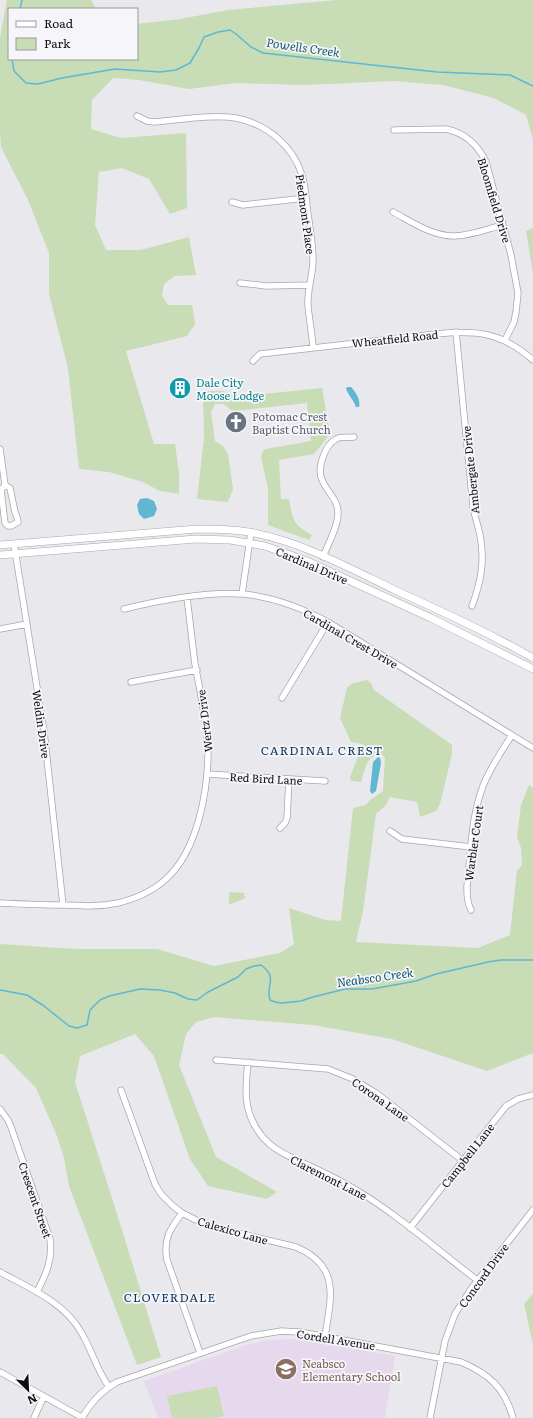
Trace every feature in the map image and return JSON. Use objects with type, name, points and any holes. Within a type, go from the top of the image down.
[{"type":"main road","name":"Cardinal Drive","points":[[0,545],[190,530],[217,529],[251,532],[295,544],[437,609],[533,658]]},
{"type":"main road","name":"Cardinal Drive","points":[[0,555],[196,539],[218,539],[250,543],[277,549],[307,560],[432,618],[533,669]]},
{"type":"street","name":"Piedmont Place","points":[[137,116],[147,121],[154,122],[226,117],[243,120],[259,125],[275,135],[290,151],[300,168],[303,177],[313,248],[308,305],[313,347]]},
{"type":"street","name":"Bloomfield Drive","points":[[394,130],[446,129],[460,133],[473,143],[486,162],[511,255],[518,293],[514,322],[505,340]]},
{"type":"street","points":[[232,202],[243,205],[306,198]]},
{"type":"street","points":[[393,212],[429,230],[446,236],[462,236],[503,225]]},
{"type":"street","points":[[240,283],[267,286],[310,286]]},
{"type":"street","name":"Wheatfield Road","points":[[253,361],[260,354],[456,332],[471,332],[505,340],[533,360]]},
{"type":"street","name":"Ambergate Drive","points":[[456,332],[473,507],[480,535],[482,558],[479,586],[472,606]]},
{"type":"street","points":[[323,557],[336,524],[338,514],[336,501],[324,484],[320,470],[325,453],[335,439],[354,438]]},
{"type":"street","points":[[0,450],[5,485],[1,490],[4,519],[8,526],[11,526],[18,522],[14,512],[10,488],[5,485]]},
{"type":"street","points":[[242,594],[251,532]]},
{"type":"street","name":"Weldin Drive","points":[[14,544],[44,731],[63,905]]},
{"type":"street","name":"Cardinal Crest Drive","points":[[124,609],[150,603],[224,594],[242,594],[282,602],[328,622],[533,748]]},
{"type":"street","name":"Wertz Drive","points":[[0,903],[96,906],[119,903],[143,894],[166,879],[182,859],[192,839],[201,813],[207,774],[207,733],[187,598]]},
{"type":"street","points":[[282,698],[328,622]]},
{"type":"street","points":[[0,629],[27,624]]},
{"type":"street","points":[[131,682],[197,670]]},
{"type":"street","name":"Warbler Court","points":[[471,910],[467,898],[467,886],[475,813],[482,787],[488,773],[512,735]]},
{"type":"street","name":"Red Bird Lane","points":[[207,774],[325,782]]},
{"type":"street","points":[[280,828],[286,823],[287,818],[289,779]]},
{"type":"street","points":[[390,831],[402,839],[472,847]]},
{"type":"street","name":"Corona Lane","points":[[216,1060],[332,1070],[348,1077],[376,1093],[462,1160]]},
{"type":"street","name":"Claremont Lane","points":[[248,1062],[246,1093],[247,1109],[256,1128],[267,1142],[283,1154],[357,1190],[410,1228],[477,1280]]},
{"type":"street","name":"Calexico Lane","points":[[121,1090],[155,1184],[166,1200],[182,1213],[196,1220],[222,1229],[296,1247],[315,1258],[326,1272],[331,1286],[325,1336]]},
{"type":"street","name":"Campbell Lane","points":[[410,1228],[508,1103],[533,1095]]},
{"type":"street","name":"Crescent Street","points":[[0,1109],[11,1127],[50,1239],[50,1265],[37,1292]]},
{"type":"street","name":"Concord Drive","points":[[430,1418],[445,1341],[460,1305],[477,1280],[533,1210]]},
{"type":"street","points":[[182,1213],[169,1231],[165,1252],[200,1353]]},
{"type":"street","points":[[0,1272],[37,1292],[64,1310],[77,1325],[100,1373],[109,1386]]},
{"type":"street","name":"Cordell Avenue","points":[[83,1418],[96,1397],[109,1386],[117,1382],[240,1339],[264,1333],[300,1332],[441,1357],[471,1366],[490,1378],[496,1384],[506,1398],[513,1418]]},
{"type":"street","points":[[0,1372],[83,1418]]},
{"type":"street","points":[[34,1418],[44,1396]]},
{"type":"shaded area","name":"Neabsco Elementary School","points":[[293,1339],[395,1356],[385,1418],[158,1418],[144,1381],[246,1345],[269,1340]]},
{"type":"green space","points":[[7,0],[91,0],[95,8],[8,8],[8,60],[138,60],[138,24],[180,19],[228,10],[337,0],[533,0],[533,139],[526,115],[494,98],[443,85],[394,81],[305,85],[236,83],[189,89],[139,80],[113,78],[92,100],[91,129],[121,138],[186,133],[187,208],[170,214],[149,179],[122,168],[99,172],[95,225],[106,250],[141,250],[189,237],[196,275],[175,276],[164,284],[162,296],[168,305],[192,305],[195,324],[187,336],[126,351],[154,444],[175,444],[179,473],[179,494],[160,491],[143,482],[109,472],[79,469],[68,368],[49,294],[49,253],[28,200],[1,147],[0,38]]},
{"type":"green space","points":[[533,228],[533,273],[526,231]]},
{"type":"green space","points":[[322,388],[330,434],[314,454],[279,460],[281,499],[289,499],[294,521],[301,528],[312,535],[309,540],[268,525],[268,488],[261,457],[263,451],[266,449],[311,441],[307,403],[233,411],[223,404],[215,404],[211,412],[215,441],[224,447],[228,454],[233,489],[228,502],[197,499],[204,438],[203,391],[224,391],[235,397]]},
{"type":"green space","points":[[367,680],[371,683],[374,690],[452,745],[452,754],[440,804],[436,811],[420,817],[417,802],[390,797],[386,805],[376,814],[363,911],[356,942],[478,948],[510,935],[517,871],[522,865],[521,848],[517,837],[521,805],[529,785],[533,788],[533,1053],[487,1071],[392,1039],[313,1025],[214,1017],[196,1022],[186,1034],[179,1065],[216,1157],[277,1192],[267,1199],[208,1186],[190,1159],[154,1056],[135,1034],[80,1056],[75,1082],[161,1357],[137,1365],[69,1186],[64,1158],[57,1136],[36,1088],[3,1054],[0,1054],[0,944],[75,949],[157,949],[214,966],[280,953],[294,944],[289,908],[325,920],[341,921],[353,808],[366,805],[383,791],[385,758],[381,754],[372,757],[369,760],[361,782],[351,781],[350,777],[363,744],[351,742],[340,718],[347,688],[351,684]]},
{"type":"green space","points":[[229,893],[244,893],[245,898],[229,904]]},
{"type":"green space","points":[[533,1294],[533,1344],[524,1304]]},
{"type":"green space","points":[[217,1386],[224,1416],[214,1418],[172,1418],[167,1396]]},
{"type":"water","points":[[351,387],[359,399],[359,407],[356,407],[348,393],[346,388]]},
{"type":"water","points":[[147,498],[154,501],[157,509],[154,516],[144,519],[139,514],[137,505],[140,499]]},
{"type":"water","points":[[378,757],[380,758],[381,763],[376,791],[372,794],[370,791],[373,762]]},
{"type":"waterway","name":"Powells Creek","points":[[20,8],[22,0]]},
{"type":"waterway","name":"Powells Creek","points":[[12,60],[14,71],[26,83],[38,84],[62,78],[115,69],[160,72],[176,70],[190,63],[204,37],[230,30],[251,47],[263,53],[437,72],[510,75],[533,86]]},
{"type":"waterway","name":"Neabsco Creek","points":[[0,990],[27,995],[44,1006],[69,1026],[77,1028],[87,1025],[90,1010],[100,1000],[109,996],[140,989],[160,990],[175,993],[188,999],[197,1000],[208,992],[238,977],[246,969],[254,966],[261,965],[269,974],[270,1000],[282,1003],[301,1001],[345,989],[372,989],[416,981],[436,974],[488,962],[501,960],[533,960]]},
{"type":"place","name":"Dale City Moose Lodge","points":[[180,388]]},
{"type":"place","name":"Potomac Crest Baptist Church","points":[[236,422]]},
{"type":"place","name":"Neabsco Elementary School","points":[[286,1369]]},
{"type":"district","name":"CARDINAL CREST","points":[[322,750]]},
{"type":"district","name":"CLOVERDALE","points":[[170,1297]]}]
